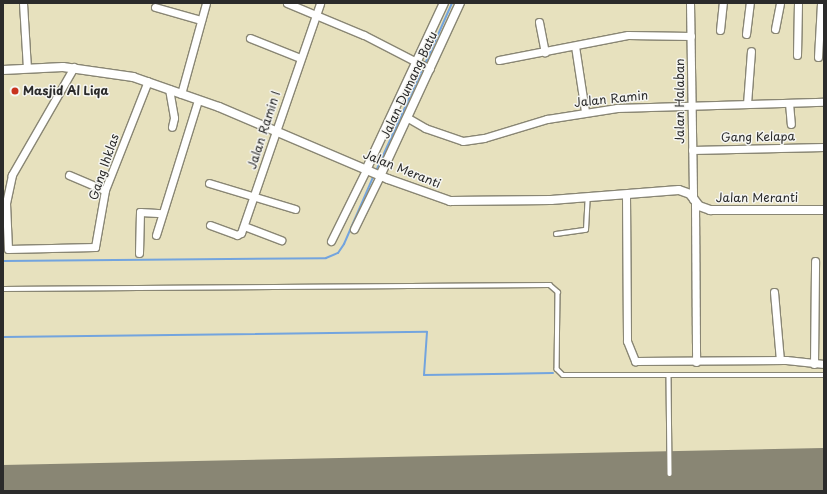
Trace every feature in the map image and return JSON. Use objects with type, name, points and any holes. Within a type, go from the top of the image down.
[{"type":"street","points":[[23,3],[27,68]]},
{"type":"street","points":[[181,94],[206,3]]},
{"type":"street","points":[[288,3],[364,34],[424,67]]},
{"type":"street","name":"Jalan Ramin I","points":[[244,226],[275,130],[320,3]]},
{"type":"street","points":[[332,241],[373,172],[424,67],[444,3]]},
{"type":"street","name":"Jalan Dumang Batu","points":[[373,172],[408,118],[424,67],[460,3]]},
{"type":"street","name":"Jalan Halaban","points":[[690,3],[696,362]]},
{"type":"street","points":[[720,30],[724,3]]},
{"type":"street","points":[[746,34],[750,3]]},
{"type":"street","points":[[775,29],[780,3]]},
{"type":"street","points":[[797,55],[798,3]]},
{"type":"street","points":[[818,58],[821,3]]},
{"type":"street","points":[[155,7],[201,20]]},
{"type":"street","points":[[539,22],[545,52]]},
{"type":"street","points":[[499,60],[628,35],[691,36]]},
{"type":"street","points":[[250,38],[300,58]]},
{"type":"street","points":[[575,46],[586,111]]},
{"type":"street","points":[[747,104],[751,51]]},
{"type":"street","name":"Jalan Meranti","points":[[3,70],[74,67],[148,81],[275,130],[373,172],[458,202],[588,197],[679,190],[710,210],[824,210]]},
{"type":"street","name":"Gang Ihklas","points":[[74,67],[12,175],[6,203],[8,249],[95,247],[105,190],[148,81]]},
{"type":"street","points":[[169,89],[174,118],[172,127]]},
{"type":"street","points":[[156,235],[198,100]]},
{"type":"street","name":"Jalan Ramin","points":[[408,118],[425,128],[463,141],[586,111],[692,105],[824,102]]},
{"type":"street","points":[[789,103],[791,124]]},
{"type":"street","name":"Gang Kelapa","points":[[692,150],[824,147]]},
{"type":"street","points":[[354,229],[373,172]]},
{"type":"street","points":[[69,176],[105,190]]},
{"type":"street","points":[[209,183],[255,195],[295,209]]},
{"type":"street","points":[[626,194],[630,356],[643,363],[780,360],[824,364]]},
{"type":"street","points":[[139,253],[141,211],[162,213]]},
{"type":"street","points":[[210,225],[238,235],[244,226],[281,240]]},
{"type":"street","points":[[814,364],[815,261]]},
{"type":"street","points":[[774,292],[780,360]]},
{"type":"lane","points":[[556,234],[586,230],[588,197]]},
{"type":"lane","points":[[3,289],[550,285],[558,292],[559,373],[567,376],[824,375]]},
{"type":"lane","points":[[669,376],[670,474]]},
{"type":"waterway","points":[[425,64],[452,3]]},
{"type":"waterway","points":[[376,171],[423,68]]},
{"type":"waterway","points":[[3,261],[326,258],[338,253],[344,244],[374,175]]},
{"type":"waterway","points":[[3,337],[427,332],[424,375],[553,373]]},
{"type":"waterway","points":[[564,373],[573,373]]},
{"type":"taxiway","points":[[138,491],[155,484]]},
{"type":"taxiway","points":[[82,486],[97,491]]},
{"type":"runway","points":[[3,488],[824,471]]},
{"type":"place","name":"Masjid Al Liqa","points":[[15,91]]}]
